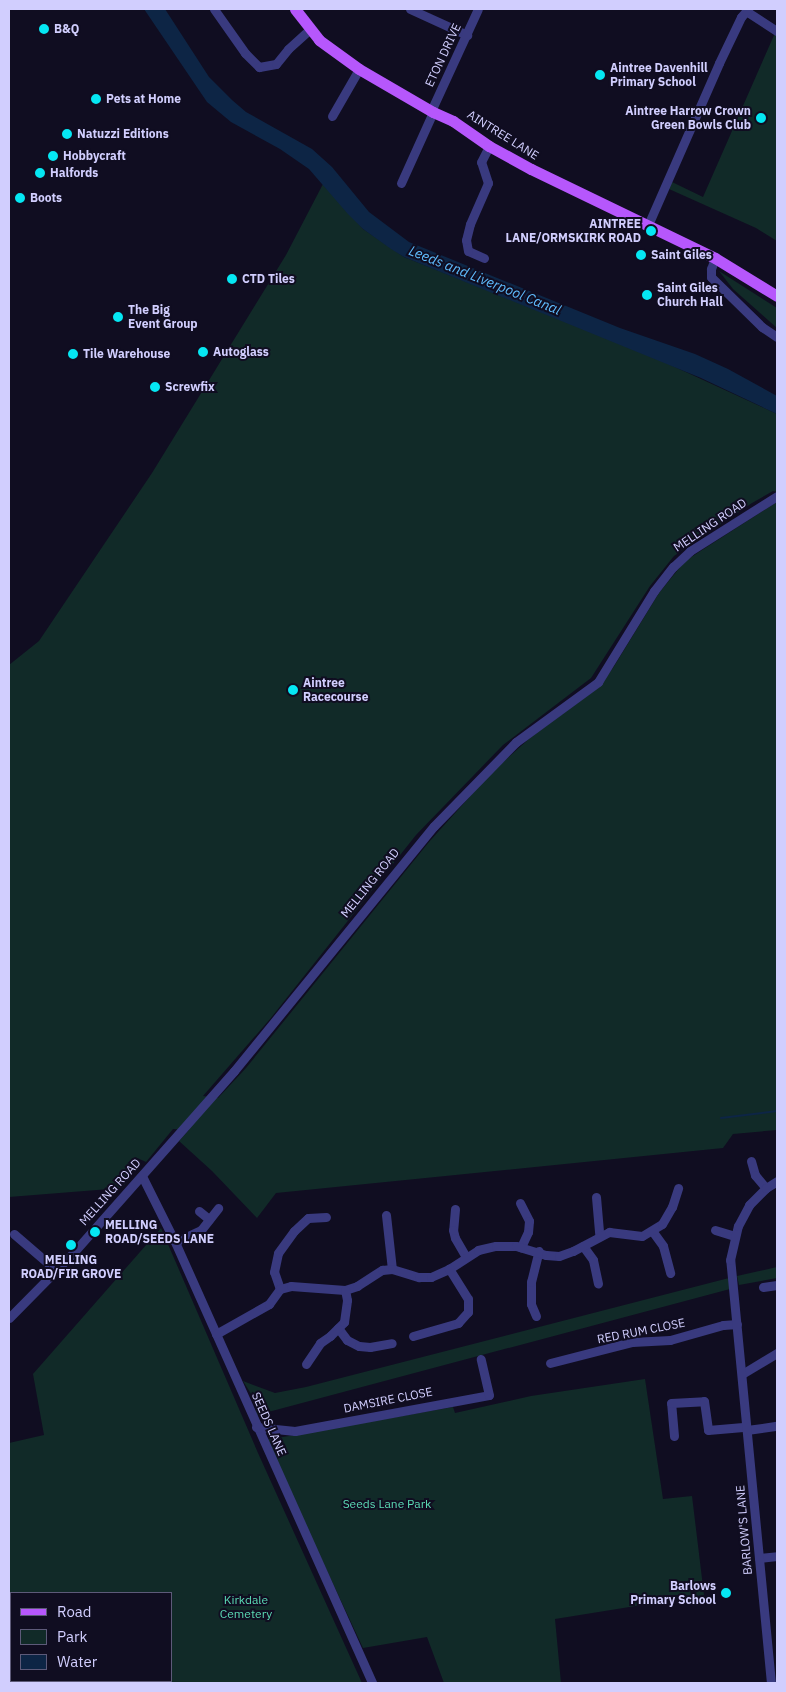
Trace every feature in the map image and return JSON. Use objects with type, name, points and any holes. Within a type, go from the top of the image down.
[{"type":"main road","name":"AINTREE LANE","points":[[295,9],[310,29],[330,49],[359,69],[432,112],[453,121],[490,146],[561,185],[715,258],[777,296]]},
{"type":"street","points":[[214,9],[244,53],[259,67],[276,64],[288,49],[310,29]]},
{"type":"street","points":[[410,9],[466,35]]},
{"type":"street","name":"ETON DRIVE","points":[[401,183],[478,9]]},
{"type":"street","points":[[648,225],[720,63],[747,10],[777,31]]},
{"type":"street","points":[[332,116],[359,69]]},
{"type":"street","points":[[484,258],[468,251],[466,240],[470,224],[488,183],[481,162],[490,146]]},
{"type":"street","points":[[715,258],[710,269],[710,277],[762,327],[777,337]]},
{"type":"street","name":"MELLING ROAD","points":[[9,1318],[142,1176],[258,1044],[434,826],[516,742],[598,682],[654,591],[679,560],[777,496]]},
{"type":"street","points":[[751,1161],[756,1175],[766,1188]]},
{"type":"street","name":"SEEDS LANE","points":[[142,1176],[175,1242],[256,1428],[372,1683]]},
{"type":"street","name":"BARLOW'S LANE","points":[[771,1683],[730,1260],[738,1226],[749,1205],[766,1188],[777,1181]]},
{"type":"street","points":[[216,1334],[269,1304],[280,1289],[292,1286],[345,1290],[357,1286],[382,1270],[392,1269],[419,1277],[431,1277],[450,1268],[478,1250],[496,1246],[521,1246],[546,1255],[559,1256],[582,1246],[599,1235],[609,1232],[642,1236],[652,1232],[662,1224],[672,1207],[678,1188]]},
{"type":"street","points":[[596,1197],[599,1235]]},
{"type":"street","points":[[520,1203],[529,1221],[528,1232],[521,1246]]},
{"type":"street","points":[[175,1242],[201,1230],[218,1208]]},
{"type":"street","points":[[455,1209],[453,1230],[458,1245],[466,1257]]},
{"type":"street","points":[[199,1211],[210,1219]]},
{"type":"street","points":[[386,1215],[392,1269]]},
{"type":"street","points":[[280,1289],[274,1272],[278,1253],[294,1231],[308,1218],[326,1217]]},
{"type":"street","points":[[715,1230],[736,1236]]},
{"type":"street","points":[[652,1232],[663,1246],[670,1273]]},
{"type":"street","points":[[14,1234],[56,1270]]},
{"type":"street","points":[[582,1246],[593,1260],[598,1283]]},
{"type":"street","points":[[536,1316],[531,1304],[531,1282],[539,1251]]},
{"type":"street","points":[[413,1336],[458,1323],[468,1312],[468,1299],[450,1268]]},
{"type":"street","points":[[763,1287],[777,1285]]},
{"type":"street","points":[[306,1364],[314,1349],[338,1328],[347,1314],[345,1290]]},
{"type":"street","name":"RED RUM CLOSE","points":[[550,1363],[632,1342],[670,1340],[723,1325],[737,1324]]},
{"type":"street","points":[[338,1328],[347,1340],[359,1346],[370,1347],[392,1343]]},
{"type":"street","points":[[742,1374],[777,1353]]},
{"type":"street","name":"DAMSIRE CLOSE","points":[[256,1428],[295,1431],[489,1395],[481,1360]]},
{"type":"street","points":[[674,1436],[672,1403],[704,1401],[708,1430],[777,1426]]},
{"type":"street","points":[[758,1558],[777,1556]]},
{"type":"green space","points":[[775,33],[777,34],[777,241],[756,228],[669,189],[672,182],[703,197]]},
{"type":"green space","name":"Aintree Racecourse","points":[[323,184],[363,229],[404,257],[651,356],[777,414],[777,492],[773,491],[752,503],[674,556],[650,586],[591,678],[503,745],[416,835],[270,1019],[203,1096],[218,1098],[246,1068],[429,842],[492,772],[530,738],[598,688],[613,668],[659,593],[685,561],[777,502],[777,1130],[733,1134],[723,1148],[276,1193],[257,1218],[212,1171],[179,1141],[189,1130],[173,1129],[146,1162],[135,1157],[126,1169],[132,1176],[122,1188],[9,1197],[9,665],[39,641],[152,473],[286,255]]},
{"type":"green space","points":[[719,271],[777,308],[777,328],[733,289]]},
{"type":"green space","name":"Kirkdale Cemetery","points":[[161,1228],[258,1453],[362,1683],[9,1683],[9,1443],[44,1435],[33,1374]]},
{"type":"green space","points":[[777,1267],[777,1278],[739,1285],[737,1276]]},
{"type":"green space","points":[[729,1278],[730,1289],[257,1415],[253,1397],[243,1381],[275,1393],[306,1387]]},
{"type":"green space","name":"Seeds Lane Park","points":[[645,1379],[663,1499],[692,1496],[704,1595],[555,1619],[561,1683],[444,1683],[427,1637],[363,1648],[266,1440],[453,1407],[455,1413],[531,1396]]},
{"type":"water","name":"Leeds and Liverpool Canal","points":[[144,9],[165,9],[209,77],[232,100],[246,112],[312,149],[332,167],[369,212],[409,242],[620,328],[695,354],[728,369],[777,396],[777,414],[701,378],[404,257],[391,249],[363,229],[309,169],[280,149],[231,122],[207,102]]},
{"type":"waterway","points":[[721,1118],[777,1111]]},
{"type":"place","name":"B&Q","points":[[44,29]]},
{"type":"place","name":"Aintree Davenhill Primary School","points":[[600,75]]},
{"type":"place","name":"Pets at Home","points":[[96,99]]},
{"type":"place","name":"Aintree Harrow Crown Green Bowls Club","points":[[761,118]]},
{"type":"place","name":"Natuzzi Editions","points":[[67,134]]},
{"type":"place","name":"Hobbycraft","points":[[53,156]]},
{"type":"place","name":"Halfords","points":[[40,173]]},
{"type":"place","name":"Boots","points":[[20,198]]},
{"type":"place","name":"AINTREE LANE/ORMSKIRK ROAD","points":[[651,231]]},
{"type":"place","name":"Saint Giles","points":[[641,255]]},
{"type":"place","name":"CTD Tiles","points":[[232,279]]},
{"type":"place","name":"Saint Giles Church Hall","points":[[647,295]]},
{"type":"place","name":"The Big Event Group","points":[[118,317]]},
{"type":"place","name":"Autoglass","points":[[203,352]]},
{"type":"place","name":"Tile Warehouse","points":[[73,354]]},
{"type":"place","name":"Screwfix","points":[[155,387]]},
{"type":"place","name":"Aintree Racecourse","points":[[293,690]]},
{"type":"place","name":"MELLING ROAD/SEEDS LANE","points":[[95,1232]]},
{"type":"place","name":"MELLING ROAD/FIR GROVE","points":[[71,1245]]},
{"type":"place","name":"Barlows Primary School","points":[[726,1593]]}]
